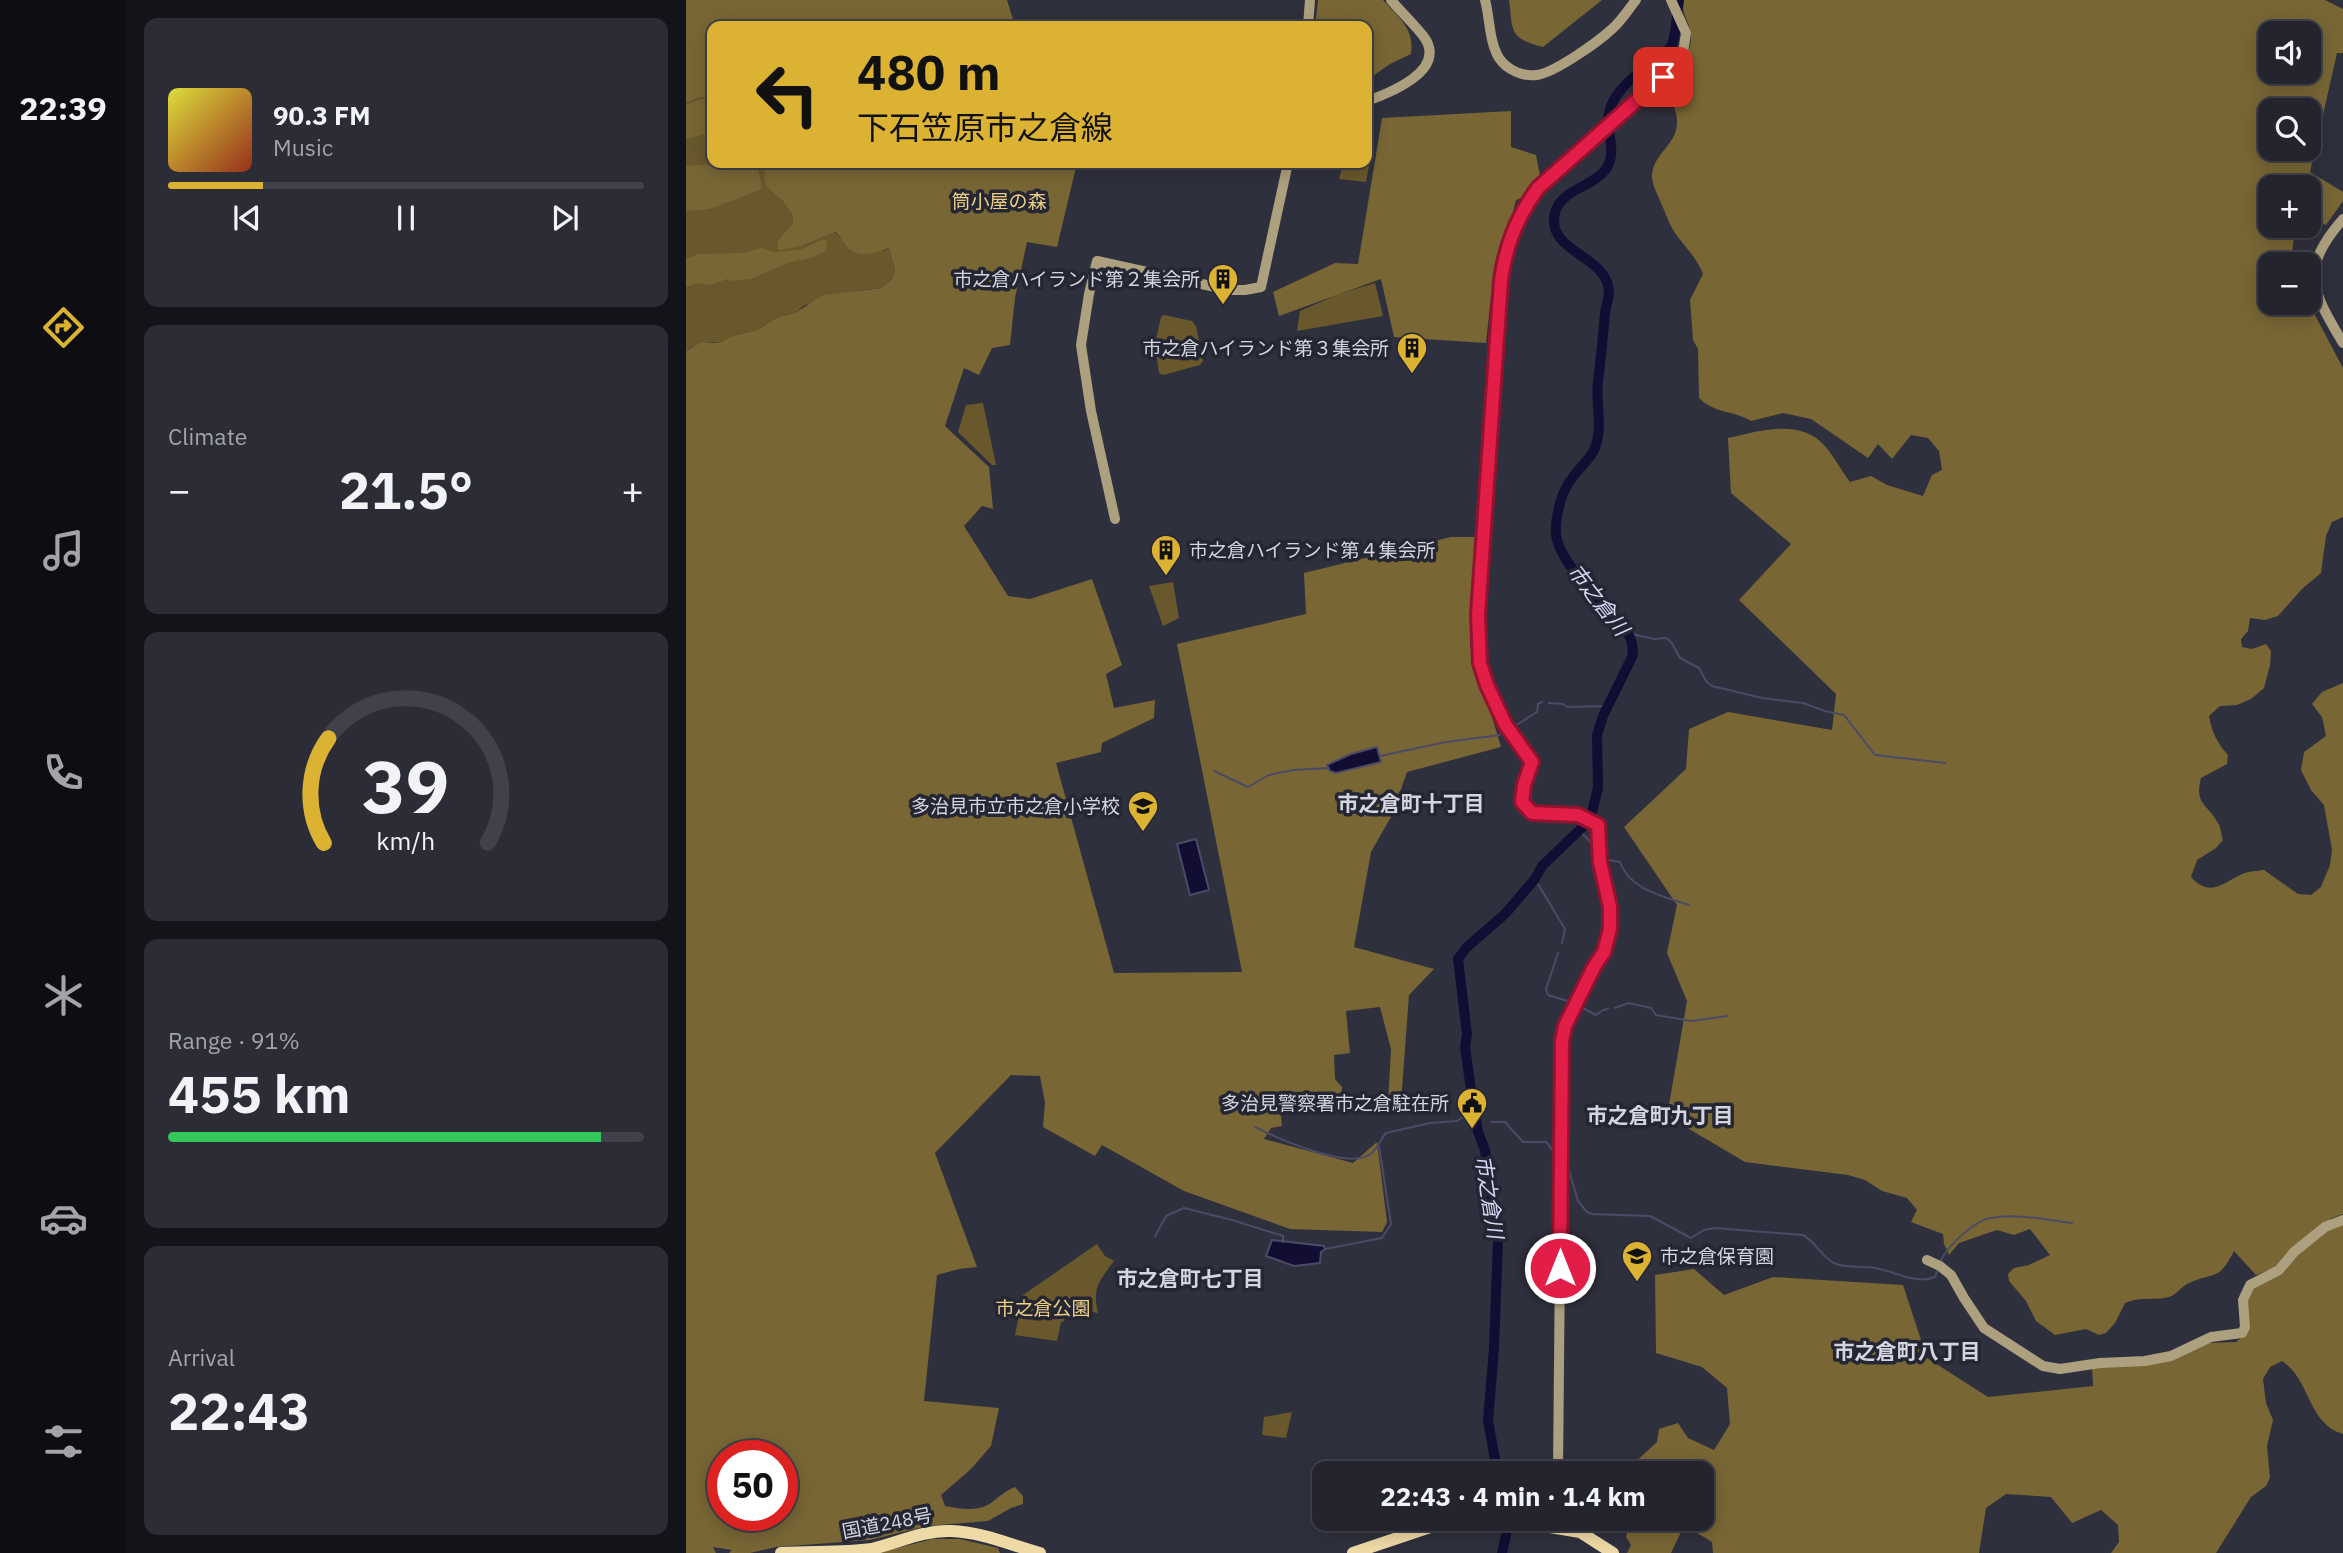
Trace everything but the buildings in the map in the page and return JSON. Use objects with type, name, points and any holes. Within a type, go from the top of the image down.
[{"type":"highway","name":"国道248号","points":[[781,1553],[850,1552],[915,1536],[950,1531],[1040,1553]]},
{"type":"highway","points":[[1353,1553],[1418,1531]]},
{"type":"highway","points":[[1578,1531],[1613,1553]]},
{"type":"street","points":[[1308,21],[1310,0]]},
{"type":"street","points":[[1372,98],[1413,78],[1423,71],[1429,59],[1425,38],[1391,0]]},
{"type":"street","points":[[1485,0],[1497,55],[1504,65],[1514,71],[1538,75],[1556,68],[1603,37],[1614,28],[1636,0]]},
{"type":"street","points":[[1558,1461],[1563,1033],[1594,967],[1604,952],[1610,929],[1610,907],[1600,859],[1598,825],[1578,815],[1532,813],[1522,802],[1524,785],[1532,762],[1505,724],[1480,663],[1478,615],[1501,280],[1504,257],[1516,221],[1538,188],[1663,77],[1683,53],[1686,33],[1671,0]]},
{"type":"street","points":[[1115,519],[1091,411],[1081,345],[1097,261],[1228,290],[1261,286],[1287,168]]},
{"type":"street","points":[[2343,219],[2321,249],[2314,274],[2320,305],[2343,343]]},
{"type":"street","points":[[1927,1261],[1940,1266],[1951,1275],[1984,1328],[2005,1339],[2043,1366],[2060,1369],[2100,1363],[2145,1361],[2171,1356],[2210,1337],[2242,1333],[2245,1327],[2243,1300],[2250,1285],[2279,1270],[2294,1252],[2325,1227],[2343,1220]]},
{"type":"green space","points":[[686,0],[1007,0],[1013,21],[707,21],[707,97],[686,103]]},
{"type":"green space","points":[[1318,0],[1383,0],[1408,31],[1412,45],[1411,54],[1372,77],[1372,21],[1316,21]]},
{"type":"green space","points":[[1509,0],[1602,0],[1543,47],[1518,37],[1511,20]]},
{"type":"green space","points":[[1683,0],[2325,0],[2343,9],[2343,53],[2337,53],[2321,124],[2321,98],[2258,98],[2258,161],[2312,161],[2310,172],[2315,175],[2258,175],[2258,238],[2294,238],[2292,252],[2258,252],[2258,315],[2315,315],[2343,368],[2343,517],[2332,522],[2326,536],[2321,573],[2302,589],[2278,616],[2265,620],[2250,618],[2248,631],[2241,639],[2242,647],[2252,649],[2266,644],[2271,651],[2270,665],[2264,688],[2251,699],[2237,705],[2220,706],[2209,716],[2216,737],[2228,755],[2227,764],[2201,778],[2199,794],[2219,825],[2223,840],[2197,860],[2191,877],[2204,887],[2210,888],[2245,873],[2264,870],[2298,894],[2311,895],[2321,887],[2330,865],[2332,850],[2324,805],[2311,790],[2301,770],[2304,752],[2326,736],[2322,717],[2312,704],[2322,692],[2343,683],[2343,1214],[2332,1218],[2293,1247],[2274,1268],[2256,1275],[2234,1251],[2219,1272],[2187,1284],[2171,1296],[2125,1303],[2115,1323],[2106,1333],[2099,1335],[2086,1329],[2055,1335],[2036,1321],[2026,1301],[2009,1281],[2008,1274],[2014,1268],[2029,1265],[2050,1255],[2030,1229],[2014,1235],[1997,1230],[1959,1243],[1949,1255],[1943,1234],[1911,1222],[1917,1210],[1907,1198],[1882,1191],[1865,1180],[1848,1175],[1745,1162],[1667,1116],[1687,1001],[1667,953],[1677,905],[1624,827],[1686,769],[1689,729],[1728,712],[1832,730],[1836,694],[1739,600],[1791,544],[1731,493],[1728,438],[1765,430],[1791,429],[1803,432],[1824,445],[1850,482],[1871,476],[1887,485],[1923,496],[1932,475],[1942,470],[1939,451],[1928,438],[1911,435],[1892,459],[1878,444],[1868,458],[1811,419],[1783,413],[1751,421],[1711,407],[1699,398],[1698,349],[1693,340],[1690,300],[1703,274],[1671,226],[1652,178],[1655,163],[1676,132],[1675,108],[1664,83],[1686,57],[1691,43]]},
{"type":"green space","points":[[707,97],[707,168],[770,168],[781,199],[793,216],[792,224],[777,241],[778,249],[802,246],[834,232],[842,237],[848,248],[884,251],[889,248],[895,270],[892,279],[883,288],[862,290],[805,305],[795,313],[778,317],[757,330],[732,336],[719,343],[702,344],[686,351],[686,103]]},
{"type":"green space","points":[[707,99],[707,133],[686,139],[686,105]]},
{"type":"green space","points":[[1511,111],[1511,147],[1536,155],[1540,176],[1532,194],[1516,200],[1491,296],[1486,343],[1394,337],[1381,279],[1279,316],[1273,292],[1335,263],[1358,264],[1382,118]]},
{"type":"green space","points":[[686,166],[752,168],[758,170],[762,187],[709,209],[686,211]]},
{"type":"green space","name":"筒小屋の森","points":[[767,168],[1076,168],[1057,247],[1027,242],[1015,298],[1010,345],[992,348],[979,375],[964,368],[945,426],[989,467],[993,509],[982,506],[964,526],[1008,596],[1030,599],[1092,579],[1122,665],[1106,674],[1114,708],[1155,700],[1154,718],[1102,743],[1101,752],[1056,763],[1114,973],[1242,972],[1177,644],[1306,614],[1304,573],[1451,537],[1475,537],[1470,644],[1501,747],[1407,772],[1392,815],[1371,852],[1354,947],[1434,969],[1409,995],[1401,1102],[1388,1103],[1391,1049],[1380,1007],[1346,1011],[1350,1053],[1334,1055],[1335,1079],[1342,1087],[1342,1104],[1302,1092],[1279,1095],[1282,1126],[1271,1128],[1264,1139],[1353,1163],[1377,1142],[1387,1222],[1382,1232],[1290,1229],[1184,1191],[1102,1145],[1095,1156],[1043,1127],[1045,1103],[1040,1076],[1011,1075],[935,1153],[977,1267],[937,1275],[924,1401],[999,1408],[991,1446],[971,1469],[941,1495],[945,1506],[980,1508],[1015,1487],[1023,1496],[1023,1504],[988,1521],[927,1526],[870,1540],[776,1547],[750,1553],[729,1553],[732,1550],[713,1547],[716,1553],[686,1553],[686,351],[702,342],[719,343],[732,336],[757,330],[778,317],[795,313],[823,295],[882,288],[892,279],[895,270],[889,248],[874,253],[853,252],[835,232],[802,246],[778,250],[777,241],[792,224],[793,216],[781,199],[765,185]]},
{"type":"green space","points":[[1342,168],[1369,168],[1366,182],[1339,179]]},
{"type":"green space","points":[[2321,179],[2343,192],[2343,201],[2326,225],[2321,223]]},
{"type":"green space","points":[[824,239],[827,241],[826,251],[814,257],[787,263],[751,279],[727,279],[710,285],[699,283],[686,287],[686,259],[698,254],[743,253],[762,248],[773,252],[788,251],[802,249]]},
{"type":"green space","points":[[1375,283],[1383,316],[1297,331],[1300,311],[1339,294]]},
{"type":"green space","points":[[1164,315],[1192,321],[1196,326],[1203,361],[1200,365],[1163,375],[1159,373],[1155,344],[1161,317]]},
{"type":"green space","points":[[983,403],[996,465],[992,465],[958,432],[966,405]]},
{"type":"green space","points":[[1173,582],[1179,618],[1163,626],[1149,586]]},
{"type":"green space","points":[[2343,1223],[2343,1434],[2322,1421],[2291,1369],[2282,1361],[2270,1367],[2263,1379],[2266,1403],[2273,1420],[2267,1446],[2270,1478],[2266,1486],[2251,1497],[2216,1553],[2111,1553],[2119,1542],[2118,1525],[2101,1510],[2072,1523],[2051,1497],[2006,1494],[1986,1508],[1979,1553],[1713,1553],[1712,1542],[1694,1531],[1714,1531],[1714,1461],[1636,1461],[1657,1442],[1659,1429],[1678,1423],[1688,1438],[1714,1450],[1730,1424],[1727,1388],[1702,1367],[1656,1353],[1655,1275],[1694,1269],[1724,1295],[1773,1277],[1903,1285],[1927,1358],[1988,1397],[2093,1386],[2092,1366],[2113,1365],[2209,1343],[2236,1342],[2247,1333],[2248,1298],[2254,1287],[2284,1272],[2294,1257],[2321,1235]]},
{"type":"green space","name":"市之倉公園","points":[[1097,1244],[1105,1256],[1114,1261],[1096,1291],[1098,1313],[1068,1307],[1057,1341],[1015,1335],[1023,1295]]},
{"type":"green space","points":[[1292,1412],[1286,1438],[1262,1435],[1264,1417]]},
{"type":"green space","points":[[1628,1531],[1682,1531],[1671,1553],[1627,1553],[1631,1545],[1626,1537]]},
{"type":"green space","points":[[933,1539],[960,1539],[998,1548],[1000,1553],[877,1553]]},
{"type":"shaded area","points":[[1377,747],[1381,762],[1336,773],[1330,771],[1327,765],[1351,754]]},
{"type":"shaded area","points":[[1196,839],[1209,890],[1190,895],[1177,844]]},
{"type":"shaded area","points":[[1272,1240],[1324,1246],[1325,1249],[1321,1252],[1320,1263],[1294,1266],[1266,1256]]},
{"type":"waterway","name":"市之倉川","points":[[1495,1461],[1488,1421],[1498,1240],[1485,1150],[1478,1132],[1473,1104],[1458,959],[1466,948],[1505,914],[1535,879],[1542,866],[1590,820],[1598,788],[1597,735],[1603,716],[1633,655],[1628,633],[1578,576],[1557,540],[1557,519],[1562,496],[1597,442],[1598,381],[1609,292],[1606,280],[1599,270],[1567,245],[1554,226],[1558,205],[1606,169],[1611,152],[1608,122],[1614,100],[1629,81],[1667,52],[1672,45],[1679,0]]},
{"type":"waterway","points":[[1628,633],[1654,639],[1666,638],[1680,658],[1699,668],[1712,686],[1762,698],[1803,703],[1844,715],[1875,755],[1945,763]]},
{"type":"waterway","points":[[1518,724],[1537,712],[1538,704],[1542,702]]},
{"type":"waterway","points":[[1549,703],[1567,707],[1608,706]]},
{"type":"waterway","points":[[1380,756],[1446,742],[1500,735]]},
{"type":"waterway","points":[[1214,771],[1248,787],[1269,775],[1293,770],[1329,768]]},
{"type":"waterway","points":[[1580,831],[1594,846]]},
{"type":"waterway","points":[[1603,859],[1620,862],[1631,879],[1648,891],[1689,905]]},
{"type":"waterway","points":[[1535,879],[1565,929],[1562,943]]},
{"type":"waterway","points":[[1558,953],[1546,989],[1548,995],[1571,1002]]},
{"type":"waterway","points":[[1615,1008],[1629,1003],[1651,1008],[1656,1015],[1692,1021],[1727,1016]]},
{"type":"waterway","points":[[1579,1006],[1596,1015],[1608,1009]]},
{"type":"waterway","points":[[1255,1127],[1312,1151],[1358,1158],[1372,1153],[1386,1133],[1430,1123],[1457,1121],[1473,1104]]},
{"type":"waterway","points":[[1491,1122],[1505,1122],[1523,1142],[1546,1142],[1556,1154]]},
{"type":"waterway","points":[[1325,1249],[1382,1238],[1391,1224],[1379,1146]]},
{"type":"waterway","points":[[1566,1161],[1578,1201],[1592,1214],[1650,1216],[1691,1238],[1704,1230],[1714,1228],[1803,1235],[1836,1264],[1875,1268],[1913,1278],[1935,1277],[1938,1269]]},
{"type":"waterway","points":[[1155,1236],[1166,1216],[1184,1208],[1283,1236],[1283,1242]]},
{"type":"waterway","points":[[1941,1260],[1962,1235],[1990,1218],[2021,1217],[2072,1223]]},
{"type":"waterway","name":"市之倉川","points":[[1502,1553],[1507,1531]]},
{"type":"place","name":"市之倉ハイランド第２集会所","points":[[1223,306]]},
{"type":"place","name":"市之倉ハイランド第３集会所","points":[[1412,375]]},
{"type":"place","name":"市之倉ハイランド第４集会所","points":[[1166,577]]},
{"type":"place","name":"多治見市立市之倉小学校","points":[[1143,833]]},
{"type":"place","name":"多治見警察署市之倉駐在所","points":[[1472,1130]]},
{"type":"place","name":"市之倉保育園","points":[[1637,1283]]},
{"type":"district","name":"市之倉町十丁目","points":[[1411,804]]},
{"type":"district","name":"市之倉町九丁目","points":[[1660,1116]]},
{"type":"district","name":"市之倉町七丁目","points":[[1190,1279]]},
{"type":"district","name":"市之倉町八丁目","points":[[1907,1352]]},
{"type":"route","points":[[1560,1268],[1563,1033],[1594,967],[1604,952],[1610,929],[1610,907],[1600,862],[1598,825],[1578,815],[1532,813],[1522,802],[1524,785],[1532,762],[1494,704],[1480,663],[1478,615],[1501,280],[1504,257],[1516,221],[1538,188],[1663,77]]}]
